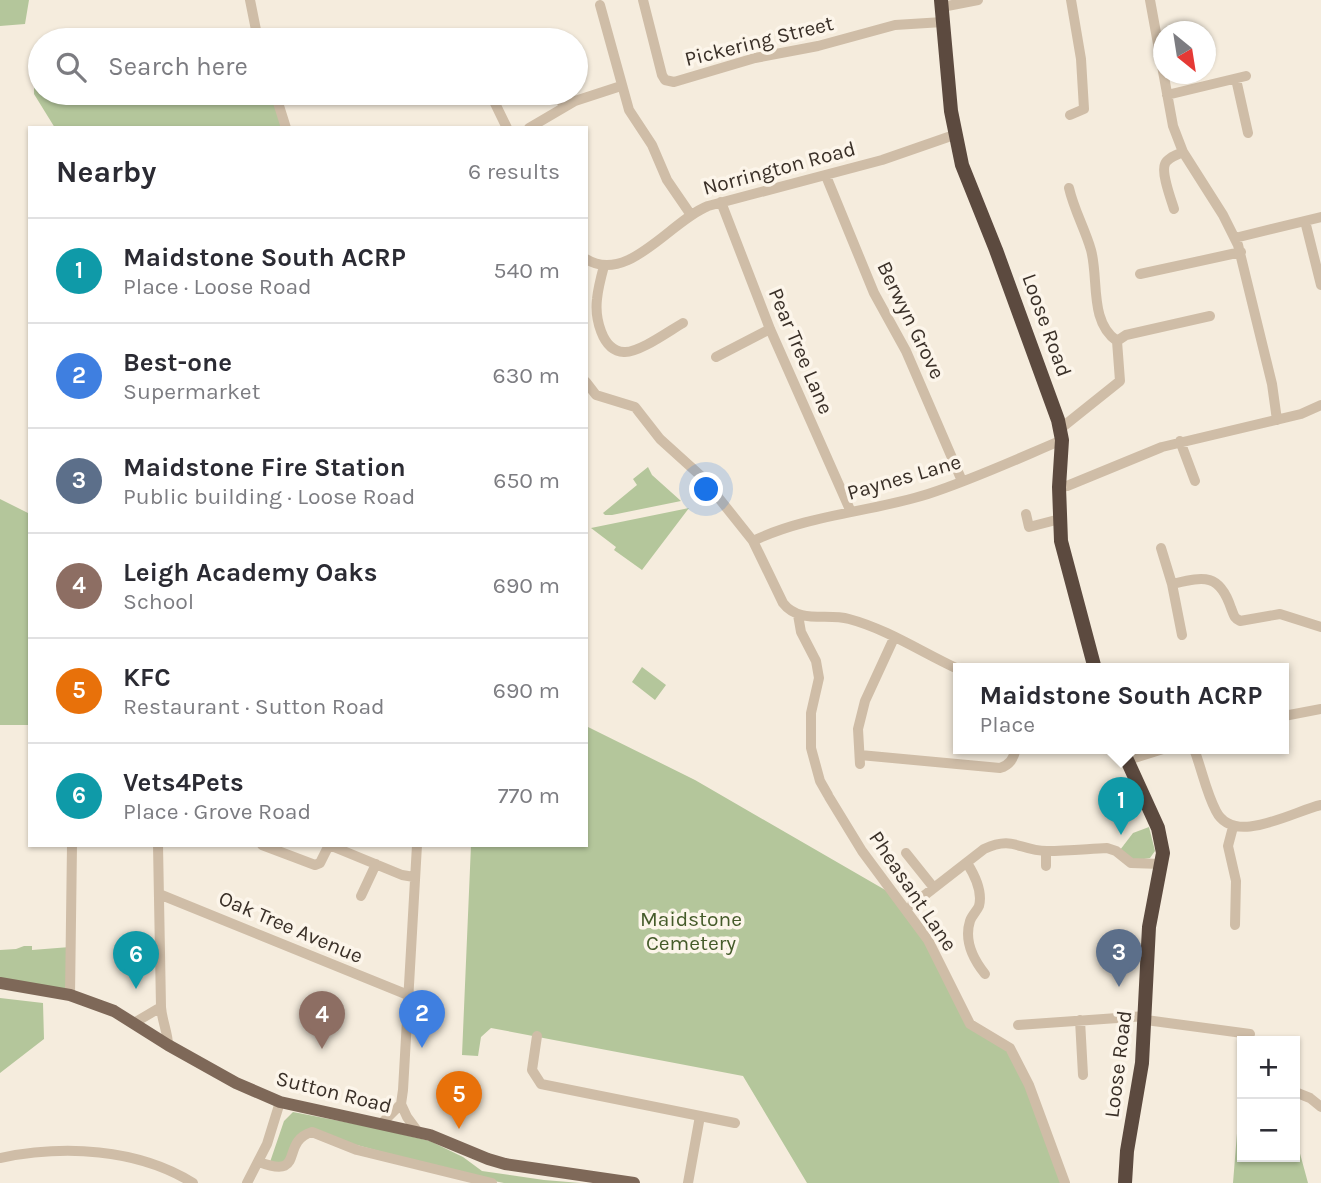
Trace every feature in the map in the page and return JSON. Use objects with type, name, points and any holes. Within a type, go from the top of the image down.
[{"type":"highway","name":"Loose Road","points":[[942,10],[954,135],[962,165],[1048,390],[1061,435],[1061,541],[1093,663]]},
{"type":"highway","name":"Loose Road","points":[[1125,755],[1162,840],[1161,864],[1149,927],[1146,1018],[1125,1183]]},
{"type":"main road","name":"Sutton Road","points":[[0,983],[70,995],[114,1011],[236,1083],[280,1102],[418,1132],[505,1164],[634,1183]]},
{"type":"street","points":[[250,0],[256,28]]},
{"type":"street","name":"Pickering Street","points":[[643,0],[663,75],[665,80],[674,82],[755,58],[818,46],[978,0]]},
{"type":"street","points":[[1070,115],[1084,109],[1081,59],[1071,0]]},
{"type":"street","points":[[1150,0],[1173,126],[1183,152],[1241,252],[1272,384],[1277,420]]},
{"type":"street","points":[[600,5],[629,110],[652,145],[667,180],[691,215]]},
{"type":"street","points":[[1167,95],[1241,77],[1248,133]]},
{"type":"street","points":[[588,95],[621,86]]},
{"type":"street","points":[[279,105],[285,126]]},
{"type":"street","points":[[496,105],[506,126]]},
{"type":"street","points":[[532,126],[568,105]]},
{"type":"street","name":"Norrington Road","points":[[604,266],[629,261],[691,215],[721,202],[902,155],[954,135]]},
{"type":"street","points":[[1174,209],[1164,173],[1165,164],[1183,152]]},
{"type":"street","name":"Berwyn Grove","points":[[826,176],[874,293],[906,351],[962,481]]},
{"type":"street","points":[[1069,188],[1073,208],[1091,249],[1102,323],[1109,335],[1117,341],[1126,335],[1210,316]]},
{"type":"street","name":"Pear Tree Lane","points":[[721,202],[770,329],[851,512]]},
{"type":"street","points":[[1235,238],[1321,218]]},
{"type":"street","points":[[1305,221],[1321,285]]},
{"type":"street","points":[[1140,274],[1241,252]]},
{"type":"street","points":[[588,260],[604,266],[597,299],[598,322],[604,338],[613,349],[624,352],[636,350],[683,323]]},
{"type":"street","points":[[716,357],[770,329]]},
{"type":"street","name":"Paynes Lane","points":[[753,541],[851,512],[927,494],[962,481],[1061,435],[1120,381],[1117,341]]},
{"type":"street","points":[[588,385],[596,395],[625,403],[640,412],[660,439],[712,488],[753,541],[783,603],[790,611],[799,615],[850,619],[953,667]]},
{"type":"street","points":[[1059,486],[1067,486],[1180,441],[1301,414],[1321,405]]},
{"type":"street","points":[[1180,441],[1195,481]]},
{"type":"street","points":[[1026,514],[1029,527],[1060,519]]},
{"type":"street","points":[[1161,548],[1172,584],[1182,635]]},
{"type":"street","points":[[1172,584],[1202,578],[1211,580],[1223,592],[1235,619],[1240,621],[1280,614],[1321,627]]},
{"type":"street","name":"Pheasant Lane","points":[[799,615],[801,632],[816,661],[819,678],[811,713],[811,748],[820,781],[862,851],[928,940],[970,1024],[1010,1048],[1029,1085],[1065,1183]]},
{"type":"street","points":[[894,638],[864,701],[858,729],[860,760],[1000,768],[1006,766],[1014,754]]},
{"type":"street","points":[[1289,715],[1321,709]]},
{"type":"street","points":[[1196,754],[1216,811],[1233,827],[1248,828],[1284,813],[1320,805]]},
{"type":"street","points":[[1233,827],[1228,846],[1236,881],[1232,911],[1235,925]]},
{"type":"street","points":[[912,905],[984,849],[997,842],[1005,841],[1046,851],[1107,848],[1116,851],[1131,863],[1161,864]]},
{"type":"street","points":[[70,995],[72,847]]},
{"type":"street","points":[[158,847],[161,1007],[168,1045]]},
{"type":"street","points":[[267,847],[309,865],[320,863],[328,847]]},
{"type":"street","points":[[334,847],[402,875],[414,877]]},
{"type":"street","points":[[417,847],[401,1104],[418,1132]]},
{"type":"street","points":[[1046,851],[1046,866]]},
{"type":"street","points":[[906,853],[933,888]]},
{"type":"street","points":[[967,863],[976,878],[979,906],[969,926],[970,942],[972,954],[985,974]]},
{"type":"street","points":[[361,896],[376,864]]},
{"type":"street","name":"Oak Tree Avenue","points":[[159,894],[408,996]]},
{"type":"street","points":[[134,1023],[161,1007]]},
{"type":"street","points":[[1018,1025],[1146,1018],[1250,1034]]},
{"type":"street","points":[[1080,1020],[1083,1074]]},
{"type":"street","points":[[537,1036],[532,1070],[541,1084],[735,1123]]},
{"type":"street","points":[[1300,1094],[1321,1107]]},
{"type":"street","points":[[247,1183],[259,1163],[280,1102]]},
{"type":"street","points":[[380,1125],[401,1104]]},
{"type":"street","points":[[688,1183],[700,1116]]},
{"type":"street","name":"Sutton Road","points":[[259,1163],[283,1168],[289,1162],[299,1140],[312,1132],[357,1150],[492,1183]]},
{"type":"street","points":[[0,1158],[34,1151],[120,1155],[167,1169],[193,1183]]},
{"type":"green space","points":[[0,0],[29,0],[25,24],[0,26]]},
{"type":"green space","points":[[41,105],[276,105],[283,126],[54,126]]},
{"type":"green space","points":[[648,467],[652,475],[681,501],[605,515],[603,513],[637,485],[633,479]]},
{"type":"green space","points":[[0,499],[28,513],[28,725],[0,725]]},
{"type":"green space","points":[[689,508],[642,570],[614,550],[616,547],[591,528]]},
{"type":"green space","points":[[642,667],[666,685],[655,700],[632,682]]},
{"type":"green space","name":"Maidstone Cemetery","points":[[588,727],[695,780],[887,891],[926,942],[967,1025],[1007,1050],[1027,1085],[1061,1183],[807,1183],[743,1076],[491,1028],[481,1037],[478,1056],[462,1055],[471,847],[588,847]]},
{"type":"green space","points":[[1149,827],[1155,851],[1144,861],[1134,861],[1120,850],[1133,833]]},
{"type":"green space","points":[[32,946],[32,950],[70,947],[70,985],[64,989],[0,980],[0,950]]},
{"type":"green space","points":[[0,998],[43,1003],[44,1039],[0,1073]]},
{"type":"green space","points":[[293,1112],[430,1141],[463,1157],[482,1171],[581,1183],[504,1183],[479,1178],[353,1144],[316,1130],[312,1130],[286,1163],[270,1162],[284,1121]]},
{"type":"green space","points":[[1237,1133],[1237,1162],[1300,1162],[1300,1153],[1308,1183],[1233,1183]]},
{"type":"place","name":"Maidstone South ACRP","points":[[1121,835]]},
{"type":"place","name":"Maidstone Fire Station","points":[[1119,987]]},
{"type":"place","name":"Vets4Pets","points":[[136,989]]},
{"type":"place","name":"Best-one","points":[[422,1048]]},
{"type":"place","name":"Leigh Academy Oaks","points":[[322,1049]]},
{"type":"place","name":"KFC","points":[[459,1129]]}]
